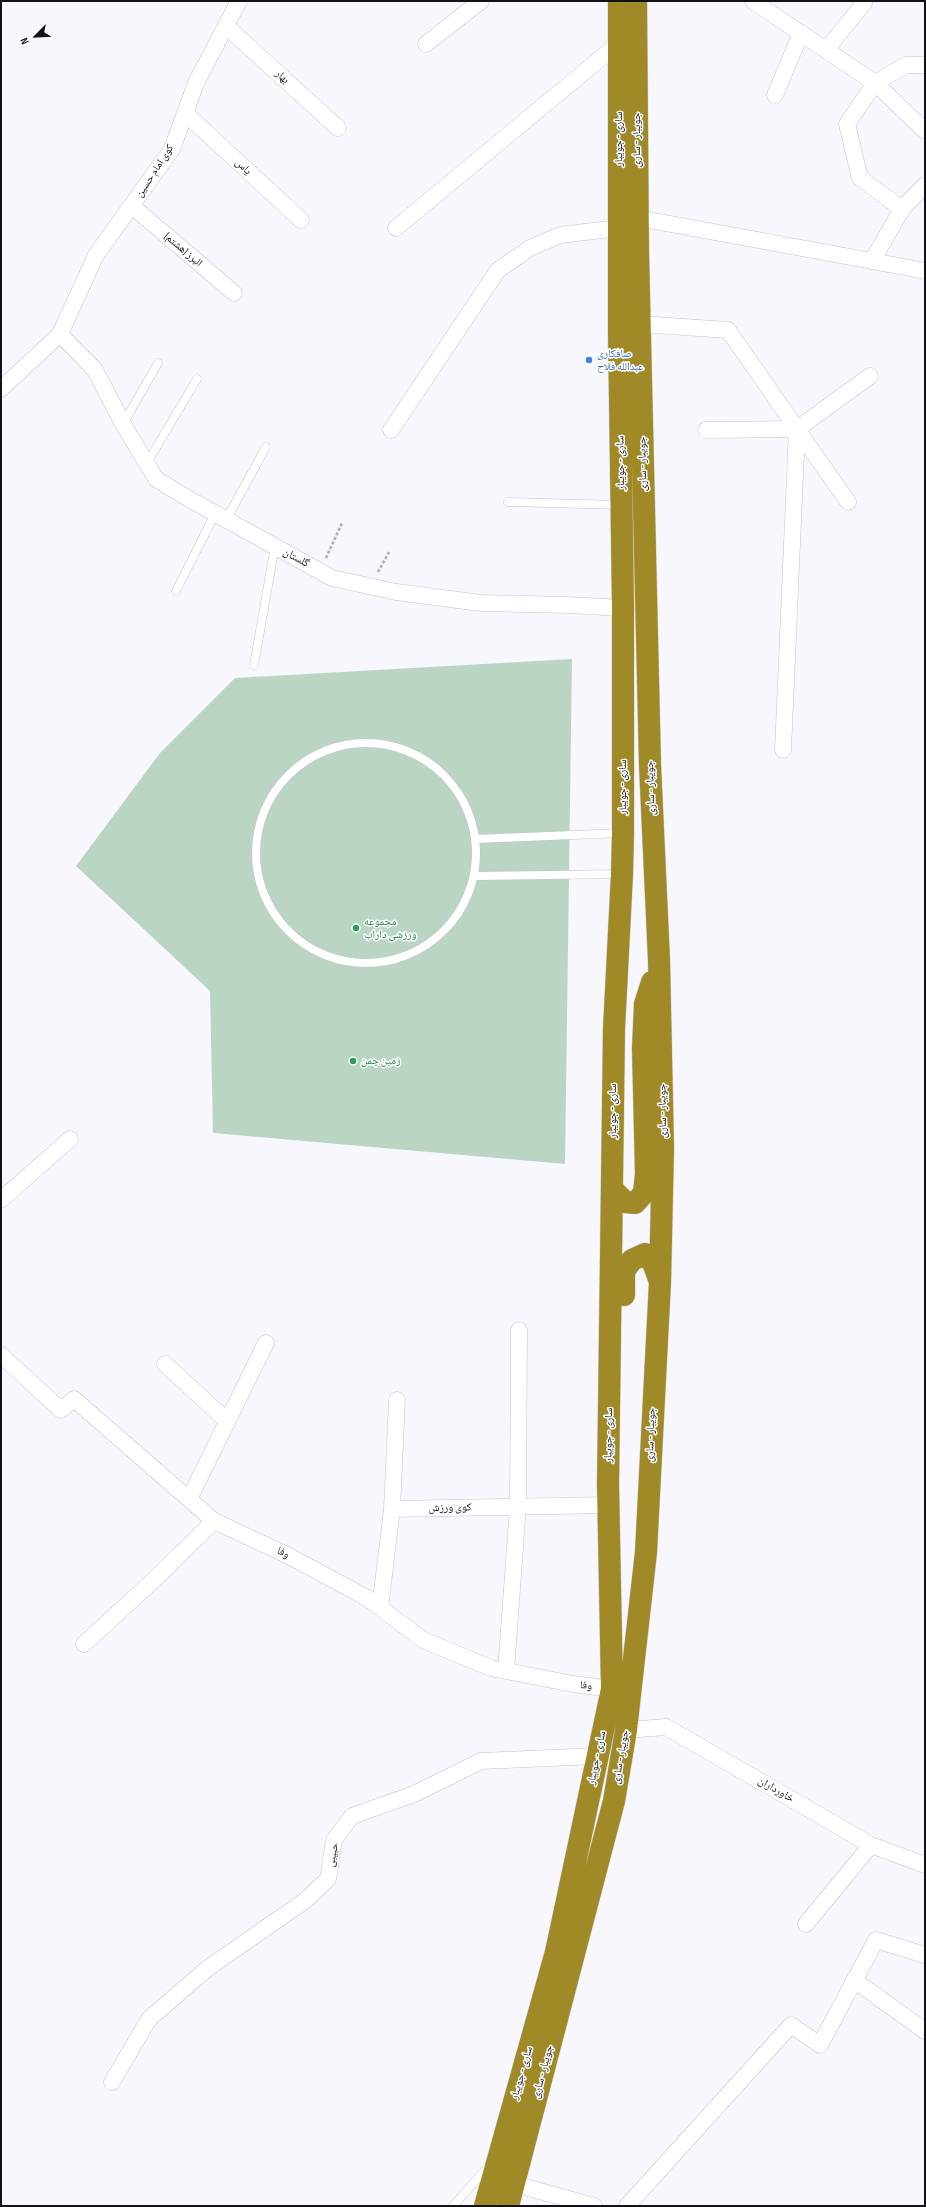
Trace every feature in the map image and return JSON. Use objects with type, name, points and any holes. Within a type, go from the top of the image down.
[{"type":"highway","name":"ساری - جویبار","points":[[485,2206],[556,1952],[612,1688],[608,1505],[614,1029],[623,833],[622,505],[628,223],[619,43],[619,1]]},
{"type":"highway","name":"جویبار - ساری","points":[[508,2206],[612,1808],[626,1730],[646,1552],[664,1179],[659,960],[650,765],[640,324],[628,223],[636,1]]},
{"type":"highway","points":[[613,1190],[625,1202],[630,1203],[635,1203],[644,1193],[646,1174],[643,1048],[645,1004],[659,960]]},
{"type":"highway","points":[[610,1399],[618,1379],[624,1344],[624,1271],[632,1260],[645,1254],[654,1263],[660,1282]]},
{"type":"street","name":"کوی امام حسین","points":[[60,334],[96,255],[172,150],[196,83],[239,1]]},
{"type":"street","points":[[426,44],[481,1]]},
{"type":"street","points":[[754,1],[876,83],[925,131]]},
{"type":"street","points":[[826,50],[864,3]]},
{"type":"street","name":"بهار","points":[[226,26],[338,128]]},
{"type":"street","points":[[775,95],[801,33]]},
{"type":"street","points":[[396,228],[619,43]]},
{"type":"street","points":[[902,209],[860,178],[847,124],[876,83],[906,65],[925,65]]},
{"type":"street","name":"یاس","points":[[185,113],[301,220]]},
{"type":"street","points":[[872,261],[902,209],[925,185]]},
{"type":"street","name":"البرز (هشتم)","points":[[132,206],[234,293]]},
{"type":"street","points":[[391,430],[498,270],[530,248],[560,235],[628,223],[872,261],[925,271]]},
{"type":"street","points":[[640,324],[728,330],[848,502]]},
{"type":"street","points":[[1,389],[60,334]]},
{"type":"street","name":"گلستان","points":[[60,334],[95,370],[123,424],[156,479],[221,517],[332,578],[396,592],[481,603],[623,608]]},
{"type":"street","points":[[706,430],[797,429],[870,376]]},
{"type":"street","points":[[783,750],[797,429]]},
{"type":"street","points":[[1,1200],[70,1139]]},
{"type":"street","points":[[506,1671],[518,1506],[520,1330]]},
{"type":"street","points":[[189,1499],[266,1343]]},
{"type":"street","name":"وفا","points":[[1,1355],[61,1410],[74,1399],[214,1521],[289,1556],[367,1598],[423,1640],[491,1668],[573,1684],[612,1688]]},
{"type":"street","points":[[165,1364],[228,1421]]},
{"type":"street","points":[[380,1608],[392,1509],[397,1400]]},
{"type":"street","name":"کوی ورزش","points":[[392,1509],[608,1505]]},
{"type":"street","points":[[84,1644],[158,1577],[214,1521]]},
{"type":"street","name":"خاورداران","points":[[626,1730],[666,1727],[871,1845],[925,1865]]},
{"type":"street","name":"حبیبی","points":[[112,2082],[149,2019],[208,1968],[306,1900],[328,1879],[334,1840],[352,1816],[414,1794],[481,1761],[598,1756]]},
{"type":"street","points":[[806,1924],[871,1845]]},
{"type":"street","points":[[627,2206],[791,2025],[820,2045],[876,1940],[925,1955]]},
{"type":"street","points":[[854,1980],[925,2031]]},
{"type":"street","points":[[514,2184],[594,2206]]},
{"type":"lane","points":[[123,424],[158,363]]},
{"type":"lane","points":[[147,464],[197,379]]},
{"type":"lane","points":[[176,591],[266,447]]},
{"type":"lane","points":[[508,502],[622,505]]},
{"type":"lane","points":[[254,665],[274,546]]},
{"type":"lane","points":[[375,743],[411,752],[443,773],[465,803],[476,839],[475,876],[461,911],[437,939],[405,958],[370,965],[335,960],[303,944],[278,920],[261,888],[255,854],[261,819],[277,787],[304,761],[338,746],[375,743]]},
{"type":"lane","points":[[476,839],[623,833]]},
{"type":"lane","points":[[475,876],[622,874]]},
{"type":"lane","points":[[453,2206],[499,2155]]},
{"type":"path","points":[[320,571],[342,523]]},
{"type":"path","points":[[370,586],[389,552]]},
{"type":"green space","name":"مجموعه ورزشی داراب","points":[[572,659],[565,1164],[213,1133],[210,991],[76,866],[160,753],[235,678]]},
{"type":"place","name":"صافکاری عبدالله فلاح","points":[[589,360]]},
{"type":"place","name":"مجموعه ورزشی داراب","points":[[356,928]]},
{"type":"place","name":"زمین چمن","points":[[353,1061]]}]
